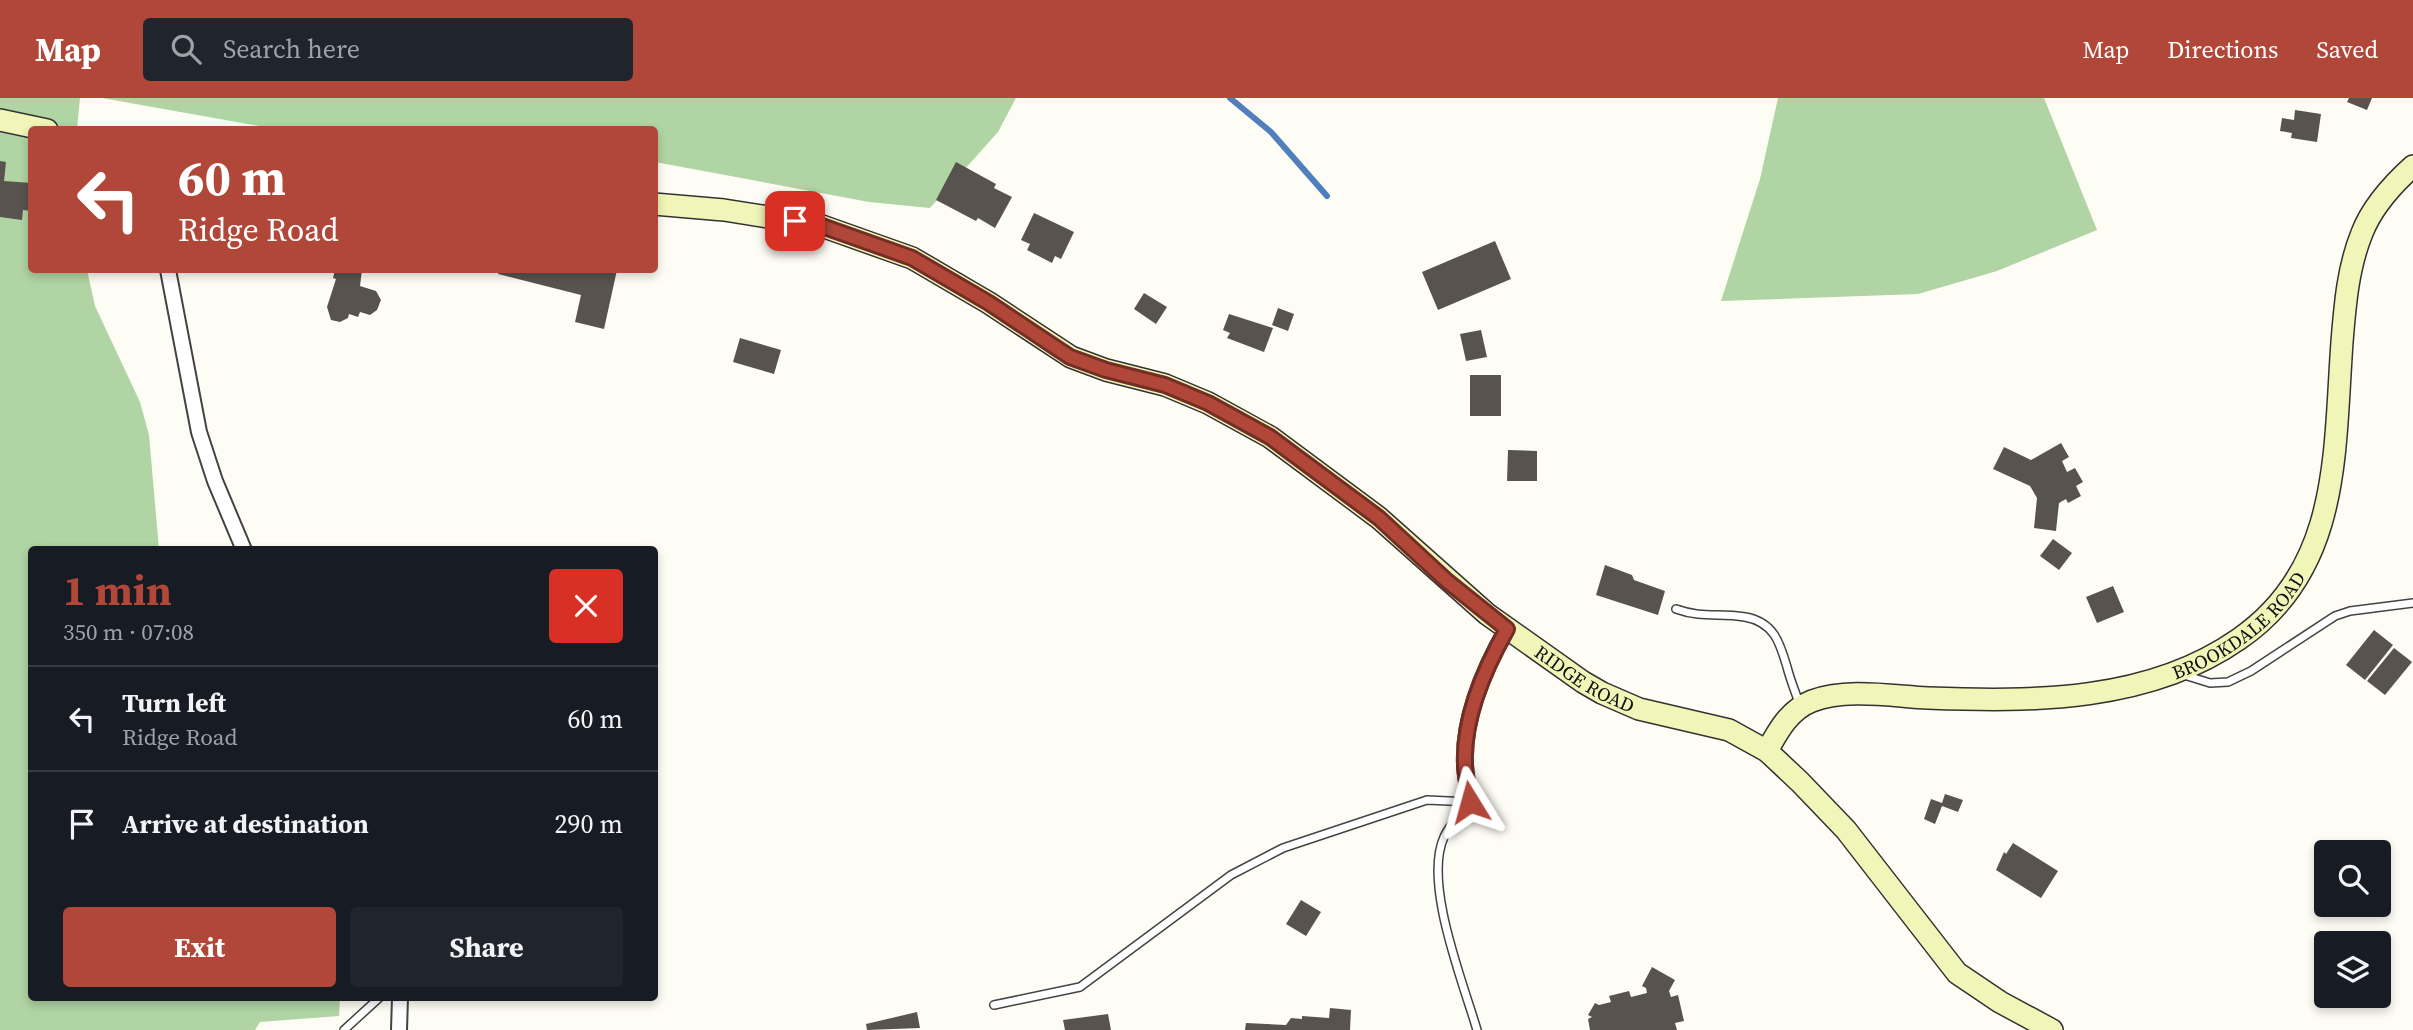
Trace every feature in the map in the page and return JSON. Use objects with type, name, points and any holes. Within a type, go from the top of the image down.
[{"type":"street","points":[[0,120],[28,126]]},
{"type":"street","name":"BROOKDALE ROAD","points":[[1800,707],[1820,699],[1844,695],[1982,699],[2062,696],[2130,687],[2177,673],[2223,650],[2254,629],[2282,602],[2306,565],[2320,527],[2334,463],[2345,305],[2356,251],[2370,215],[2413,166]]},
{"type":"street","name":"RIDGE ROAD","points":[[658,204],[724,210],[819,225],[912,258],[989,303],[1070,357],[1106,370],[1165,385],[1208,403],[1270,437],[1379,518],[1447,581],[1507,629],[1583,682],[1621,702],[1655,714],[1729,730],[1767,751],[1846,830],[1957,973],[2000,1002],[2052,1030]]},
{"type":"street","points":[[169,273],[200,432],[215,481],[242,546]]},
{"type":"street","points":[[1470,802],[1465,763],[1471,711],[1492,655],[1507,629]]},
{"type":"street","points":[[1767,751],[1781,726],[1800,707]]},
{"type":"street","points":[[399,1030],[400,1001]]},
{"type":"lane","points":[[2177,673],[2210,683],[2228,682],[2251,671],[2335,616],[2350,611],[2413,603]]},
{"type":"lane","points":[[1676,609],[1706,616],[1746,617],[1761,623],[1775,634],[1784,650],[1800,707]]},
{"type":"lane","points":[[994,1005],[1080,987],[1231,876],[1283,848],[1426,800],[1470,802]]},
{"type":"lane","points":[[1470,802],[1444,837],[1437,876],[1443,916],[1477,1030]]},
{"type":"lane","points":[[344,1030],[376,1001]]},
{"type":"green space","points":[[0,98],[80,98],[77,126],[28,126],[28,273],[88,273],[95,306],[140,402],[149,435],[159,546],[28,546],[28,1001],[340,1001],[339,1016],[260,1022],[255,1030],[0,1030]]},
{"type":"green space","points":[[102,98],[1016,98],[998,132],[930,208],[869,202],[658,163],[658,126],[259,126]]},
{"type":"green space","points":[[1778,98],[2044,98],[2097,230],[1997,271],[1918,294],[1721,301],[1760,179]]},
{"type":"building","points":[[2349,98],[2372,98],[2367,110],[2347,102]]},
{"type":"building","points":[[2295,110],[2321,114],[2317,142],[2291,138],[2292,133],[2280,131],[2282,118],[2294,120]]},
{"type":"building","points":[[0,161],[6,162],[4,181],[28,183],[28,211],[23,210],[22,220],[0,217]]},
{"type":"building","points":[[956,162],[996,184],[994,188],[1012,197],[995,228],[936,200]]},
{"type":"building","points":[[1034,213],[1074,232],[1061,259],[1055,256],[1052,263],[1027,250],[1030,244],[1021,240]]},
{"type":"building","points":[[1495,241],[1511,279],[1438,310],[1422,272]]},
{"type":"building","points":[[334,273],[362,273],[360,286],[376,291],[381,300],[377,310],[370,315],[360,312],[358,317],[349,314],[348,318],[340,322],[331,320],[327,307],[336,279],[333,278]]},
{"type":"building","points":[[616,273],[604,329],[575,322],[581,295],[498,274]]},
{"type":"building","points":[[1144,293],[1167,307],[1156,324],[1134,309]]},
{"type":"building","points":[[1278,308],[1294,314],[1288,331],[1272,325]]},
{"type":"building","points":[[1229,314],[1273,328],[1264,352],[1227,338],[1230,333],[1223,330]]},
{"type":"building","points":[[1481,330],[1487,357],[1466,361],[1460,334]]},
{"type":"building","points":[[740,338],[781,350],[774,374],[733,362]]},
{"type":"building","points":[[1470,375],[1501,375],[1501,416],[1470,416]]},
{"type":"building","points":[[2061,443],[2069,457],[2062,461],[2067,472],[2075,468],[2083,482],[2076,486],[2081,496],[2068,503],[2066,499],[2059,503],[2056,531],[2034,528],[2037,498],[2030,486],[1993,469],[2004,447],[2031,460]]},
{"type":"building","points":[[1508,450],[1537,451],[1537,481],[1507,481]]},
{"type":"building","points":[[2053,539],[2072,553],[2059,570],[2040,556]]},
{"type":"building","points":[[1605,565],[1632,575],[1634,580],[1665,591],[1658,615],[1596,595]]},
{"type":"building","points":[[2113,586],[2124,612],[2097,623],[2086,597]]},
{"type":"building","points":[[2374,630],[2393,645],[2365,680],[2346,665]]},
{"type":"building","points":[[2394,648],[2412,662],[2385,695],[2367,681]]},
{"type":"building","points":[[1945,794],[1963,800],[1958,812],[1942,806],[1935,824],[1924,819],[1931,799],[1942,803]]},
{"type":"building","points":[[2013,843],[2058,871],[2041,898],[1996,870],[2004,852],[2006,854]]},
{"type":"building","points":[[1301,900],[1321,912],[1306,936],[1286,924]]},
{"type":"building","points":[[1652,967],[1675,980],[1669,991],[1671,997],[1678,995],[1684,1021],[1675,1023],[1677,1030],[1590,1030],[1588,1019],[1592,1017],[1588,1015],[1595,1003],[1599,1005],[1611,1002],[1609,996],[1629,991],[1631,997],[1647,993],[1642,986]]},
{"type":"building","points":[[1330,1008],[1351,1010],[1350,1030],[1245,1030],[1246,1023],[1286,1025],[1291,1018],[1302,1019],[1302,1016],[1329,1018]]},
{"type":"building","points":[[917,1012],[920,1028],[867,1030],[866,1024]]},
{"type":"building","points":[[1108,1014],[1111,1030],[1065,1030],[1063,1020]]},
{"type":"waterway","points":[[1230,98],[1271,132],[1327,196]]},
{"type":"route","points":[[795,221],[819,225],[912,258],[989,303],[1070,357],[1106,370],[1165,385],[1208,403],[1270,437],[1379,518],[1447,581],[1507,629],[1492,655],[1471,711],[1465,763],[1470,802]]}]
